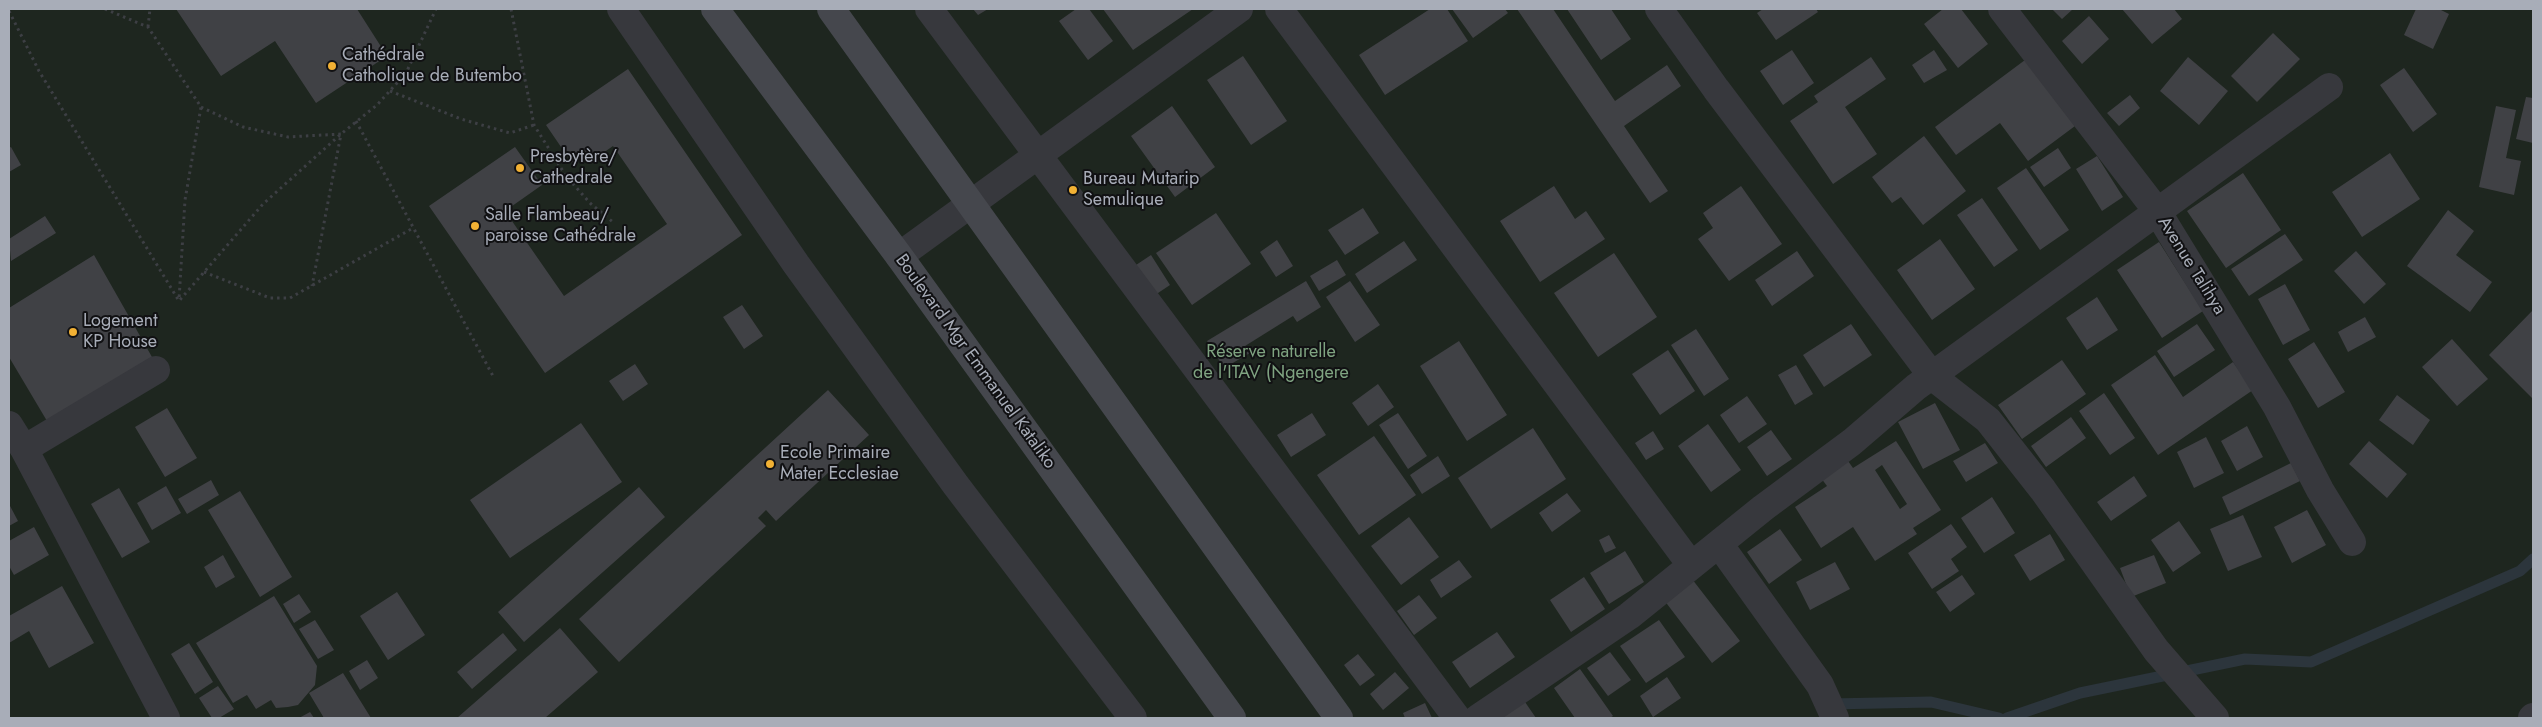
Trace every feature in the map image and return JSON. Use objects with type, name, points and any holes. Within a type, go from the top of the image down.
[{"type":"street","points":[[621,9],[796,264],[943,468],[1133,718]]},
{"type":"street","name":"Boulevard Mgr Emmanuel Kataliko","points":[[715,9],[899,256],[1232,718]]},
{"type":"street","points":[[831,9],[1339,718]]},
{"type":"street","points":[[929,9],[1457,718]]},
{"type":"street","points":[[899,256],[1239,9]]},
{"type":"street","points":[[1279,9],[1692,565]]},
{"type":"street","points":[[1659,9],[1716,89],[1933,377],[1988,420],[2043,490],[2156,650],[2215,718]]},
{"type":"street","name":"Avenue Talihya","points":[[2002,9],[2157,211],[2277,407],[2320,490],[2352,542]]},
{"type":"street","points":[[1478,718],[1629,616],[1852,442],[1916,387],[1933,377],[2157,211],[2329,88]]},
{"type":"street","points":[[156,370],[13,433],[166,718]]},
{"type":"street","points":[[1719,544],[1820,685],[1835,718]]},
{"type":"path","points":[[104,9],[148,28],[201,107],[243,127],[288,137],[340,134]]},
{"type":"path","points":[[148,28],[150,9]]},
{"type":"path","points":[[179,301],[263,204],[340,134],[377,105],[406,73],[436,9]]},
{"type":"path","points":[[511,9],[534,125],[566,176],[590,203],[614,223]]},
{"type":"path","points":[[9,11],[39,71],[179,301]]},
{"type":"path","points":[[390,91],[461,119],[510,133],[534,125]]},
{"type":"path","points":[[179,301],[184,200],[201,107]]},
{"type":"path","points":[[356,121],[492,376]]},
{"type":"path","points":[[312,286],[340,134]]},
{"type":"path","points":[[204,272],[270,298],[290,298],[413,228]]},
{"type":"green space","name":"Réserve naturelle de l'ITAV (Ngengere","points":[[9,9],[2533,9],[2533,718],[9,718]]},
{"type":"building","name":"Cathédrale Catholique de Butembo","points":[[176,9],[357,9],[387,56],[316,103],[275,41],[221,76]]},
{"type":"building","points":[[973,9],[988,9],[978,15]]},
{"type":"building","points":[[1076,9],[1089,9],[1113,41],[1088,60],[1059,21]]},
{"type":"building","points":[[1103,9],[1193,9],[1133,50]]},
{"type":"building","points":[[1430,9],[1447,9],[1468,41],[1385,95],[1359,55]]},
{"type":"building","points":[[1452,9],[1505,9],[1508,13],[1473,38]]},
{"type":"building","points":[[1517,9],[1553,9],[1615,101],[1667,65],[1681,86],[1624,126],[1668,191],[1650,203]]},
{"type":"building","points":[[1567,9],[1611,9],[1631,39],[1601,60]]},
{"type":"building","points":[[1763,9],[1816,9],[1818,12],[1776,40],[1757,13]]},
{"type":"building","points":[[1943,9],[1961,9],[1988,44],[1958,68],[1924,24]]},
{"type":"building","points":[[2052,9],[2073,9],[2062,19]]},
{"type":"building","points":[[2122,9],[2174,9],[2182,19],[2152,44]]},
{"type":"building","points":[[2416,9],[2439,9],[2449,14],[2433,49],[2404,35]]},
{"type":"building","points":[[2089,16],[2109,39],[2082,64],[2062,41]]},
{"type":"building","points":[[2273,33],[2300,59],[2257,102],[2231,76]]},
{"type":"building","points":[[1792,50],[1814,83],[1783,105],[1760,71]]},
{"type":"building","points":[[1934,50],[1947,70],[1924,83],[1912,65]]},
{"type":"building","points":[[1243,56],[1287,121],[1251,145],[1207,80]]},
{"type":"building","points":[[1871,57],[1886,79],[1845,107],[1877,154],[1833,184],[1790,121],[1818,102],[1814,96]]},
{"type":"building","points":[[2188,57],[2228,91],[2199,125],[2160,91]]},
{"type":"building","points":[[2025,60],[2075,126],[2028,161],[2000,123],[1956,155],[1935,127]]},
{"type":"building","points":[[2404,68],[2437,114],[2413,132],[2380,85]]},
{"type":"building","points":[[628,69],[742,235],[545,373],[429,206],[515,147],[542,185],[505,211],[564,296],[667,224],[613,146],[593,160],[588,152],[572,163],[546,125]]},
{"type":"building","points":[[2130,95],[2140,108],[2119,126],[2107,113]]},
{"type":"building","points":[[2526,97],[2533,98],[2533,143],[2516,139]]},
{"type":"building","points":[[1172,106],[1215,167],[1175,197],[1131,136]]},
{"type":"building","points":[[2496,106],[2516,110],[2506,158],[2521,161],[2514,195],[2479,187]]},
{"type":"building","points":[[1924,136],[1966,191],[1923,225],[1901,197],[1892,203],[1872,177]]},
{"type":"building","points":[[11,147],[21,165],[9,172],[9,148]]},
{"type":"building","points":[[2058,148],[2071,168],[2044,187],[2030,167]]},
{"type":"building","points":[[2390,153],[2420,199],[2362,237],[2332,192]]},
{"type":"building","points":[[2097,156],[2123,197],[2102,211],[2076,169]]},
{"type":"building","points":[[2026,168],[2069,230],[2040,250],[1997,188]]},
{"type":"building","points":[[2243,173],[2281,230],[2226,268],[2187,211]]},
{"type":"building","points":[[1554,186],[1575,219],[1586,211],[1605,239],[1540,282],[1500,221]]},
{"type":"building","points":[[1741,186],[1782,244],[1729,281],[1698,239],[1713,228],[1703,213]]},
{"type":"building","points":[[1982,198],[2018,250],[1994,267],[1957,215]]},
{"type":"building","points":[[1363,208],[1379,233],[1345,255],[1328,230]]},
{"type":"building","points":[[2448,210],[2474,231],[2456,255],[2492,282],[2470,312],[2407,266]]},
{"type":"building","points":[[1216,213],[1251,264],[1192,305],[1156,253]]},
{"type":"building","points":[[45,216],[56,233],[11,261],[9,239]]},
{"type":"building","points":[[2285,234],[2303,260],[2249,296],[2231,269]]},
{"type":"building","points":[[1940,239],[1975,289],[1932,320],[1897,270]]},
{"type":"building","points":[[1277,240],[1293,266],[1276,277],[1260,252]]},
{"type":"building","points":[[1404,241],[1417,260],[1367,293],[1355,274]]},
{"type":"building","points":[[2159,242],[2203,311],[2162,338],[2117,270]]},
{"type":"building","points":[[1797,251],[1814,276],[1772,306],[1755,280]]},
{"type":"building","points":[[2356,251],[2386,284],[2364,304],[2334,271]]},
{"type":"building","points":[[1614,253],[1657,317],[1598,357],[1554,293]]},
{"type":"building","name":"Logement KP House","points":[[94,255],[152,357],[47,421],[9,357],[9,308]]},
{"type":"building","points":[[1151,255],[1170,285],[1152,297],[1133,267]]},
{"type":"building","points":[[1337,260],[1346,275],[1319,291],[1310,276]]},
{"type":"building","points":[[1306,281],[1321,307],[1297,322],[1293,316],[1245,346],[1250,353],[1224,368],[1207,341]]},
{"type":"building","points":[[1350,281],[1380,325],[1355,342],[1326,297]]},
{"type":"building","points":[[2285,284],[2310,330],[2283,345],[2258,299]]},
{"type":"building","points":[[2097,297],[2118,330],[2087,350],[2066,318]]},
{"type":"building","points":[[742,305],[763,336],[744,349],[723,317]]},
{"type":"building","points":[[2533,310],[2533,399],[2489,355]]},
{"type":"building","points":[[2365,317],[2376,337],[2348,352],[2338,332]]},
{"type":"building","points":[[1851,324],[1872,355],[1824,387],[1803,355]]},
{"type":"building","points":[[2197,324],[2215,350],[2174,377],[2157,351]]},
{"type":"building","points":[[1696,329],[1729,379],[1704,396],[1671,345]]},
{"type":"building","points":[[2452,339],[2488,379],[2457,406],[2422,367]]},
{"type":"building","points":[[1459,341],[1507,415],[1467,441],[1420,366]]},
{"type":"building","points":[[2314,342],[2345,392],[2318,408],[2288,359]]},
{"type":"building","points":[[1668,350],[1695,391],[1660,415],[1632,374]]},
{"type":"building","points":[[2155,355],[2183,397],[2233,362],[2253,390],[2158,455],[2111,385]]},
{"type":"building","points":[[2062,360],[2086,394],[2022,439],[1998,405]]},
{"type":"building","points":[[635,364],[648,384],[623,401],[609,381]]},
{"type":"building","points":[[1796,365],[1813,394],[1795,405],[1778,375]]},
{"type":"building","points":[[1378,384],[1394,407],[1368,426],[1352,403]]},
{"type":"building","points":[[828,390],[869,435],[776,521],[766,510],[758,518],[766,526],[619,662],[579,619]]},
{"type":"building","points":[[2104,393],[2135,438],[2110,455],[2079,411]]},
{"type":"building","points":[[2397,395],[2430,420],[2413,445],[2379,420]]},
{"type":"building","points":[[1747,396],[1767,424],[1739,443],[1720,415]]},
{"type":"building","points":[[1935,403],[1960,450],[1923,469],[1898,422]]},
{"type":"building","points":[[167,408],[197,458],[165,477],[135,427]]},
{"type":"building","points":[[1312,413],[1326,435],[1291,457],[1277,435]]},
{"type":"building","points":[[1398,413],[1427,456],[1408,469],[1379,425]]},
{"type":"building","points":[[2071,417],[2086,438],[2046,467],[2031,446]]},
{"type":"building","points":[[581,423],[622,482],[510,558],[470,500]]},
{"type":"building","points":[[1708,424],[1741,470],[1711,492],[1678,446]]},
{"type":"building","points":[[2247,426],[2263,457],[2237,471],[2221,441]]},
{"type":"building","points":[[1533,428],[1566,479],[1491,529],[1458,478]]},
{"type":"building","points":[[1771,430],[1792,459],[1767,476],[1747,447]]},
{"type":"building","points":[[1653,431],[1664,449],[1646,460],[1635,443]]},
{"type":"building","points":[[1374,436],[1416,495],[1359,535],[1317,475]]},
{"type":"building","points":[[2206,437],[2224,473],[2194,488],[2177,452]]},
{"type":"building","points":[[1896,441],[1941,510],[1913,528],[1917,534],[1875,561],[1853,527],[1821,548],[1795,507],[1827,486],[1821,478],[1848,461],[1853,468]],"holes":[[[1882,465],[1907,504],[1900,509],[1875,470]]]},
{"type":"building","points":[[2369,441],[2407,474],[2387,498],[2349,464]]},
{"type":"building","points":[[1985,443],[1998,463],[1966,482],[1953,461]]},
{"type":"building","points":[[1438,456],[1450,476],[1422,494],[1410,475]]},
{"type":"building","points":[[2291,463],[2300,481],[2230,515],[2222,497]]},
{"type":"building","points":[[2134,476],[2147,496],[2111,521],[2097,502]]},
{"type":"building","points":[[211,480],[219,495],[187,514],[178,499]]},
{"type":"building","points":[[166,486],[181,513],[152,530],[137,503]]},
{"type":"building","points":[[639,487],[665,517],[524,642],[498,612]]},
{"type":"building","points":[[119,488],[150,542],[122,558],[91,504]]},
{"type":"building","points":[[240,491],[292,577],[260,597],[208,510]]},
{"type":"building","points":[[1567,493],[1581,511],[1552,532],[1539,513]]},
{"type":"building","points":[[1992,497],[2015,533],[1984,553],[1961,518]]},
{"type":"building","points":[[9,504],[18,521],[9,526]]},
{"type":"building","points":[[2307,510],[2326,545],[2292,563],[2274,527]]},
{"type":"building","points":[[2243,515],[2262,557],[2228,571],[2210,529]]},
{"type":"building","points":[[1409,517],[1439,557],[1401,585],[1371,546]]},
{"type":"building","points":[[2179,521],[2201,553],[2173,572],[2151,540]]},
{"type":"building","points":[[1951,524],[1967,547],[1951,559],[1959,571],[1932,589],[1908,553]]},
{"type":"building","points":[[34,527],[49,555],[14,575],[9,566],[9,541]]},
{"type":"building","points":[[1780,529],[1802,560],[1769,584],[1747,552]]},
{"type":"building","points":[[2050,534],[2065,560],[2030,581],[2014,555]]},
{"type":"building","points":[[1609,535],[1616,548],[1605,553],[1599,540]]},
{"type":"building","points":[[1625,551],[1644,582],[1609,604],[1590,573]]},
{"type":"building","points":[[223,555],[235,577],[216,588],[204,567]]},
{"type":"building","points":[[2154,555],[2166,583],[2131,597],[2120,568]]},
{"type":"building","points":[[1459,560],[1472,577],[1441,598],[1430,580]]},
{"type":"building","points":[[1835,562],[1850,589],[1810,610],[1796,582]]},
{"type":"building","points":[[1962,575],[1975,594],[1950,612],[1936,592]]},
{"type":"building","points":[[1584,577],[1605,609],[1571,632],[1550,600]]},
{"type":"building","points":[[1692,579],[1740,641],[1712,663],[1664,600]]},
{"type":"building","points":[[62,586],[94,643],[49,668],[29,631],[9,643],[9,616]]},
{"type":"building","points":[[397,592],[425,635],[388,660],[360,616]]},
{"type":"building","points":[[299,594],[311,612],[294,623],[283,604]]},
{"type":"building","points":[[1419,595],[1437,618],[1414,635],[1397,611]]},
{"type":"building","points":[[274,596],[317,666],[315,685],[298,705],[276,708],[271,700],[256,709],[247,695],[233,703],[196,643]]},
{"type":"building","points":[[315,620],[334,650],[318,659],[299,629]]},
{"type":"building","points":[[1659,620],[1685,657],[1646,683],[1620,646]]},
{"type":"building","points":[[560,628],[598,672],[545,718],[457,718]]},
{"type":"building","points":[[1497,632],[1515,657],[1470,688],[1452,662]]},
{"type":"building","points":[[503,633],[517,650],[472,689],[457,672]]},
{"type":"building","points":[[189,643],[213,682],[195,694],[171,654]]},
{"type":"building","points":[[1610,652],[1631,680],[1608,696],[1587,668]]},
{"type":"building","points":[[1358,654],[1375,675],[1360,686],[1344,665]]},
{"type":"building","points":[[367,660],[378,678],[360,690],[349,671]]},
{"type":"building","points":[[1580,669],[1613,716],[1610,718],[1575,718],[1554,688]]},
{"type":"building","points":[[1395,672],[1409,688],[1383,710],[1370,694]]},
{"type":"building","points":[[343,673],[371,718],[324,718],[309,693]]},
{"type":"building","points":[[1667,677],[1681,698],[1653,717],[1640,696]]},
{"type":"building","points":[[218,686],[234,709],[219,718],[212,718],[199,698]]},
{"type":"building","points":[[1525,702],[1536,718],[1500,718]]},
{"type":"building","points":[[1425,703],[1432,718],[1405,718],[1403,713]]},
{"type":"building","points":[[310,712],[314,718],[299,718]]},
{"type":"waterway","points":[[2007,718],[2080,693],[2245,659],[2311,662],[2520,571],[2533,559]]},
{"type":"waterway","points":[[1830,704],[1931,702],[1999,718]]},
{"type":"place","name":"Cathédrale Catholique de Butembo","points":[[332,66]]},
{"type":"place","name":"Presbytère/ Cathedrale","points":[[520,168]]},
{"type":"place","name":"Bureau Mutarip Semulique","points":[[1073,190]]},
{"type":"place","name":"Salle Flambeau/ paroisse Cathédrale","points":[[475,226]]},
{"type":"place","name":"Logement KP House","points":[[73,332]]},
{"type":"place","name":"Ecole Primaire Mater Ecclesiae","points":[[770,464]]}]
